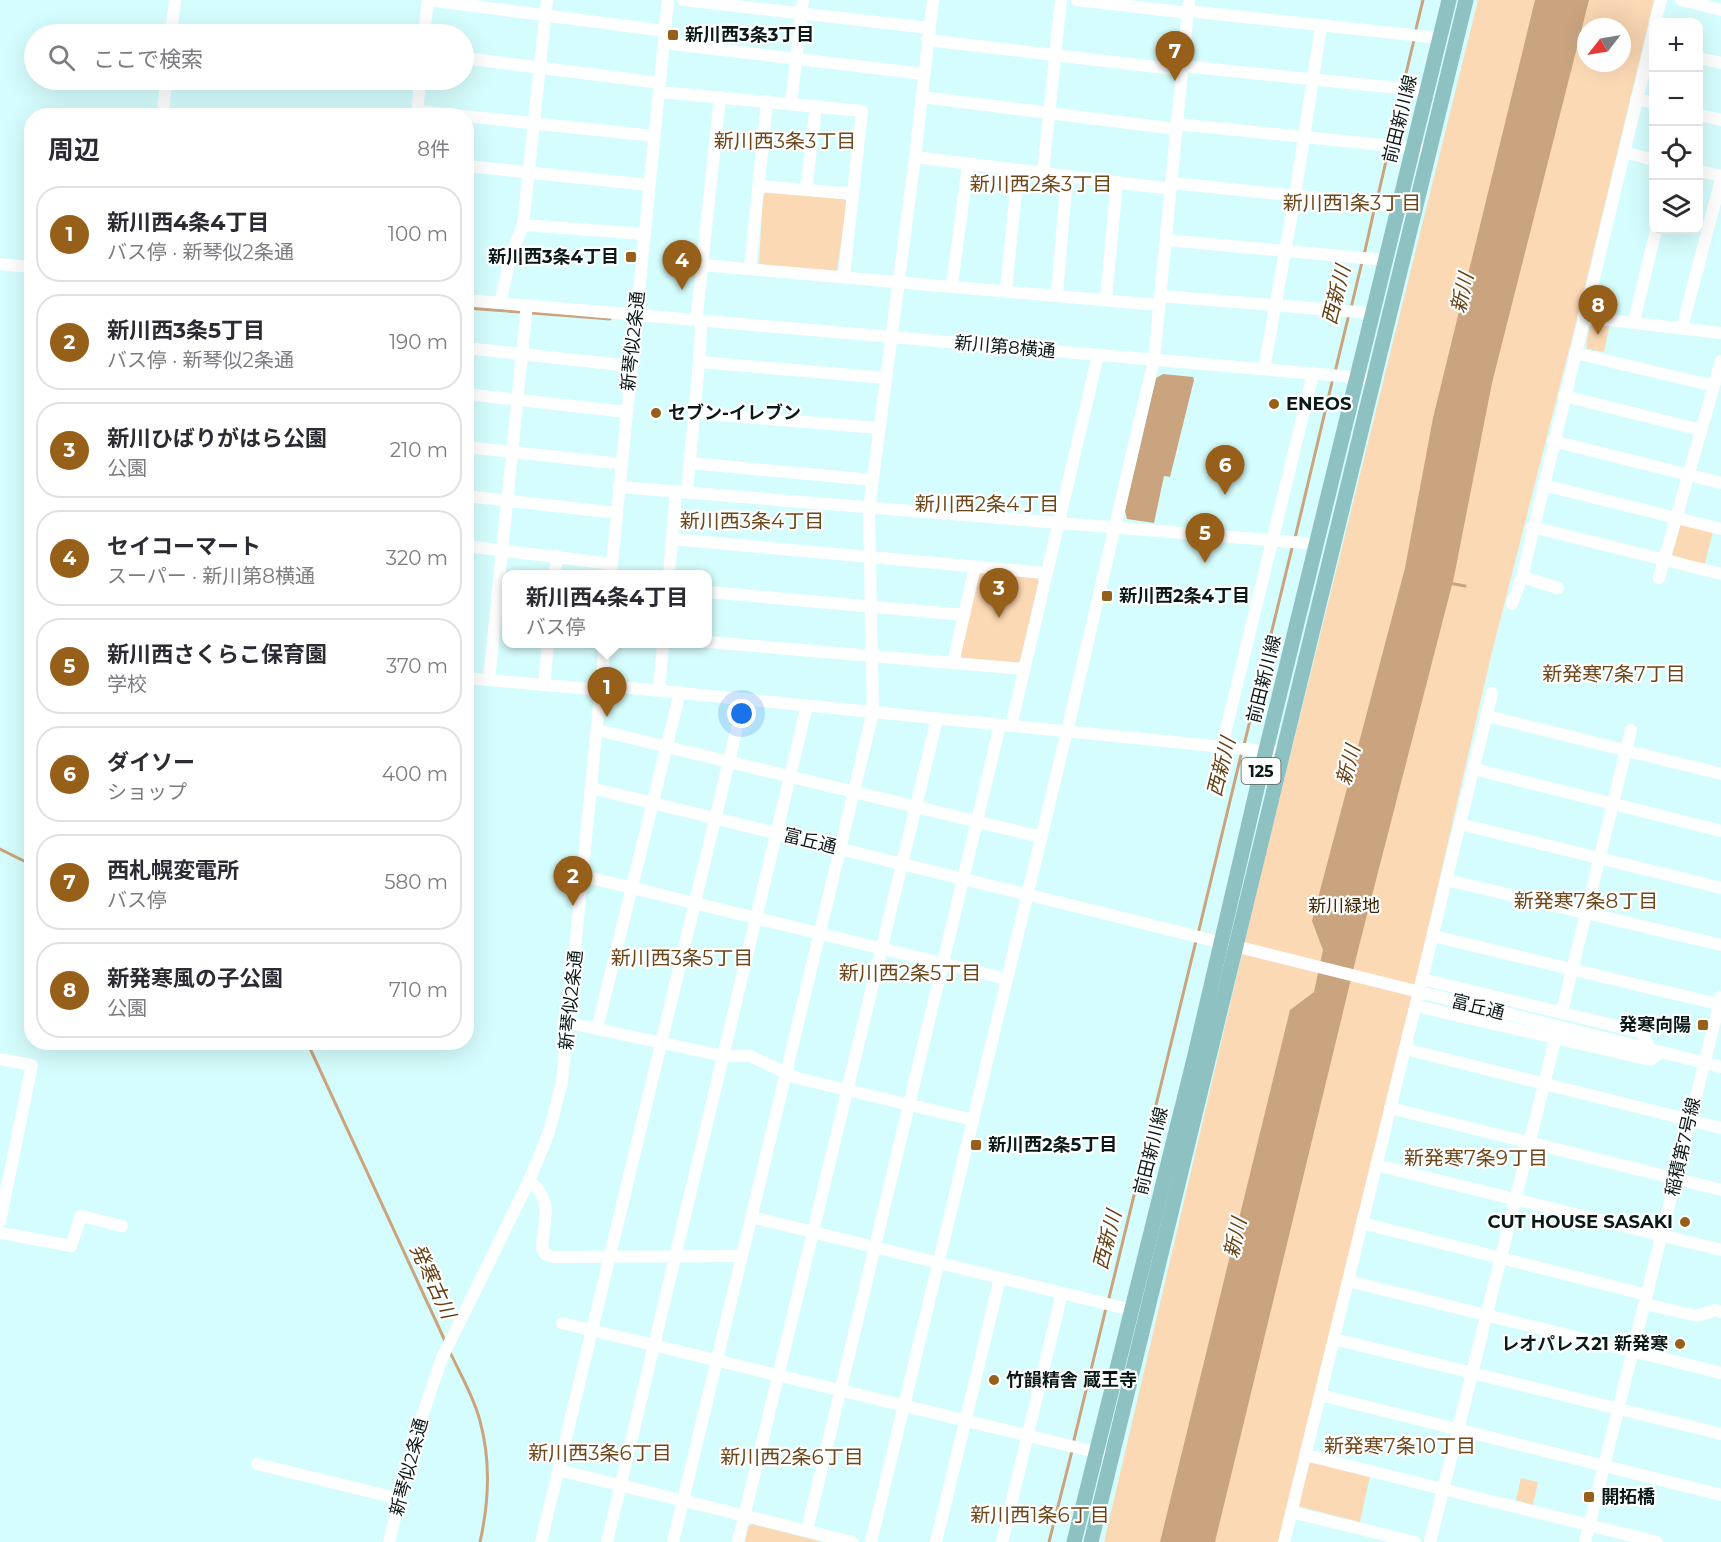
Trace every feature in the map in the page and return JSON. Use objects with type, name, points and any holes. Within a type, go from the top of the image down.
[{"type":"main road","name":"前田新川線","points":[[1074,1542],[1194,1059],[1266,750],[1358,377],[1371,313],[1449,0]]},
{"type":"main road","name":"前田新川線","points":[[1091,1542],[1466,0]]},
{"type":"street","points":[[172,24],[175,0]]},
{"type":"street","points":[[425,24],[428,0],[546,15],[796,58],[924,74]]},
{"type":"street","points":[[500,303],[510,259],[523,225],[547,0]]},
{"type":"street","name":"新琴似2条通","points":[[612,569],[635,315],[668,0]]},
{"type":"street","points":[[683,0],[802,14],[1055,56],[1426,91]]},
{"type":"street","points":[[791,104],[803,0]]},
{"type":"street","points":[[672,1542],[873,712],[868,509],[915,157],[933,0]]},
{"type":"street","points":[[1043,172],[1061,0]]},
{"type":"street","points":[[1077,0],[1188,8],[1321,26],[1440,38]]},
{"type":"street","points":[[1656,18],[1660,0]]},
{"type":"street","points":[[1681,0],[1721,10]]},
{"type":"street","points":[[871,1542],[1154,360],[1188,8]]},
{"type":"street","points":[[1264,369],[1295,196],[1321,26]]},
{"type":"street","points":[[1512,604],[1522,577],[1532,527],[1649,53]]},
{"type":"street","points":[[474,59],[720,97],[862,111],[844,276]]},
{"type":"street","points":[[1703,59],[1721,63]]},
{"type":"street","points":[[164,108],[165,90]]},
{"type":"street","points":[[417,108],[419,90]]},
{"type":"street","points":[[669,570],[672,539],[690,463],[699,362],[697,314],[720,97]]},
{"type":"street","points":[[922,97],[1049,115],[1429,150]]},
{"type":"street","points":[[1636,99],[1649,102]]},
{"type":"street","points":[[750,269],[767,101]]},
{"type":"street","points":[[806,190],[816,106]]},
{"type":"street","points":[[1703,116],[1721,120]]},
{"type":"street","points":[[474,117],[534,121],[654,136]]},
{"type":"street","points":[[1624,152],[1649,159]]},
{"type":"street","points":[[915,157],[1118,183],[1399,206]]},
{"type":"street","points":[[952,285],[968,165]]},
{"type":"street","points":[[474,167],[649,185]]},
{"type":"street","points":[[1006,290],[1018,170]]},
{"type":"street","points":[[1682,328],[1721,178],[1703,173]]},
{"type":"street","points":[[1057,294],[1067,176]]},
{"type":"street","points":[[1106,298],[1118,183]]},
{"type":"street","points":[[759,186],[853,194]]},
{"type":"street","points":[[523,225],[644,234]]},
{"type":"street","points":[[1634,321],[1655,234]]},
{"type":"street","points":[[1166,240],[1385,260]]},
{"type":"street","points":[[0,264],[24,266]]},
{"type":"street","points":[[702,266],[1106,298],[1371,313]]},
{"type":"street","name":"新川第8横通","points":[[474,301],[1375,379]]},
{"type":"street","points":[[489,680],[527,305]]},
{"type":"street","points":[[1583,317],[1634,321],[1721,333]]},
{"type":"street","points":[[474,349],[630,366]]},
{"type":"street","points":[[1575,353],[1714,386]]},
{"type":"street","points":[[807,1530],[963,878],[977,822],[1023,669],[1098,355]]},
{"type":"street","points":[[1659,578],[1721,361]]},
{"type":"street","points":[[699,362],[886,378]]},
{"type":"street","points":[[1225,746],[1319,374]]},
{"type":"street","points":[[474,395],[626,412]]},
{"type":"street","points":[[1564,396],[1701,430]]},
{"type":"street","points":[[694,413],[879,428]]},
{"type":"street","points":[[1553,441],[1721,483]]},
{"type":"street","points":[[474,448],[622,464]]},
{"type":"street","points":[[690,463],[872,480]]},
{"type":"street","points":[[1543,485],[1721,529]]},
{"type":"street","points":[[619,487],[1317,544]]},
{"type":"street","points":[[474,497],[617,513]]},
{"type":"street","points":[[1532,527],[1721,574]]},
{"type":"street","points":[[672,539],[1045,573]]},
{"type":"street","points":[[474,547],[557,556],[612,569]]},
{"type":"street","points":[[555,570],[557,556]]},
{"type":"street","points":[[953,663],[975,567]]},
{"type":"street","points":[[1522,577],[1558,588]]},
{"type":"street","points":[[712,592],[964,615]]},
{"type":"street","points":[[712,642],[1023,669]]},
{"type":"street","points":[[544,685],[548,648]]},
{"type":"street","name":"新琴似2条通","points":[[389,1542],[417,1431],[442,1358],[529,1180],[549,1132],[562,1082],[605,648]]},
{"type":"street","points":[[659,690],[663,648]]},
{"type":"street","points":[[474,679],[544,685],[659,690],[1282,752]]},
{"type":"street","points":[[597,1029],[680,692]]},
{"type":"street","points":[[1284,1542],[1492,693]]},
{"type":"street","points":[[541,1542],[693,903],[744,699]]},
{"type":"street","points":[[606,1542],[807,705]]},
{"type":"street","points":[[1487,716],[1721,774]]},
{"type":"street","points":[[738,1542],[937,719]]},
{"type":"street","points":[[597,730],[1041,837]]},
{"type":"street","points":[[1562,1011],[1631,730]]},
{"type":"street","points":[[1474,769],[1721,831]]},
{"type":"street","name":"富丘通","points":[[591,788],[1028,893],[1235,947],[1721,1067]]},
{"type":"street","points":[[1460,824],[1721,888]]},
{"type":"street","points":[[583,876],[1007,979]]},
{"type":"street","points":[[1447,880],[1587,911],[1721,945]]},
{"type":"street","points":[[1433,936],[1572,970],[1720,1002]]},
{"type":"street","points":[[1416,1006],[1555,1040],[1650,1060],[1656,1051],[1641,1032],[1562,1011],[1422,979]]},
{"type":"street","name":"稲積第7号線","points":[[1585,1542],[1720,1002]]},
{"type":"street","points":[[569,1023],[723,1056],[750,1056],[785,1073],[973,1120]]},
{"type":"street","points":[[1430,1542],[1555,1040]]},
{"type":"street","points":[[1405,1049],[1543,1086],[1721,1128]]},
{"type":"street","points":[[0,1059],[32,1065],[2,1198],[0,1221]]},
{"type":"street","points":[[1390,1108],[1721,1190]]},
{"type":"street","points":[[1376,1165],[1721,1250]]},
{"type":"street","points":[[529,1180],[539,1188],[546,1199],[542,1248],[545,1254],[553,1257],[741,1256]]},
{"type":"street","points":[[0,1233],[71,1246],[81,1216],[122,1226]]},
{"type":"street","points":[[751,1217],[1147,1314]]},
{"type":"street","points":[[1362,1223],[1500,1258],[1646,1299],[1697,1316],[1715,1310],[1721,1312]]},
{"type":"street","points":[[936,1542],[1000,1278]]},
{"type":"street","points":[[1348,1281],[1721,1373]]},
{"type":"street","points":[[1002,1542],[1062,1293]]},
{"type":"street","points":[[562,1323],[1112,1456]]},
{"type":"street","points":[[1334,1339],[1721,1434]]},
{"type":"street","points":[[1320,1395],[1721,1495]]},
{"type":"street","points":[[1305,1455],[1656,1542]]},
{"type":"street","points":[[257,1464],[400,1499]]},
{"type":"street","points":[[558,1470],[852,1542]]},
{"type":"street","points":[[1291,1512],[1415,1542]]},
{"type":"green space","name":"新川緑地","points":[[1478,0],[1654,0],[1581,303],[1491,656],[1385,1115],[1279,1542],[1104,1542],[1260,877]]},
{"type":"green space","points":[[766,192],[845,199],[847,202],[837,270],[825,274],[759,264],[763,194]]},
{"type":"green space","points":[[1595,323],[1610,323],[1604,352],[1587,349],[1590,326]]},
{"type":"green space","points":[[1681,523],[1713,532],[1704,566],[1672,555]]},
{"type":"green space","points":[[982,572],[1036,578],[1039,581],[1020,661],[1016,663],[963,659],[960,656],[979,575]]},
{"type":"green space","points":[[1311,1461],[1370,1476],[1360,1522],[1301,1507],[1298,1504],[1307,1463]]},
{"type":"green space","points":[[1521,1478],[1538,1482],[1533,1505],[1516,1500]]},
{"type":"green space","points":[[752,1524],[822,1542],[745,1542],[748,1527]]},
{"type":"water","name":"新川","points":[[1535,0],[1589,0],[1584,18],[1577,18],[1577,47],[1492,383],[1454,577],[1358,950],[1215,1542],[1160,1542],[1290,1010],[1314,992],[1323,950],[1312,921],[1405,568],[1433,418]]},
{"type":"water","points":[[1163,374],[1193,377],[1194,380],[1170,477],[1164,476],[1154,523],[1127,519],[1125,511],[1156,378]]},
{"type":"waterway","name":"西新川","points":[[1415,33],[1423,0]]},
{"type":"waterway","name":"西新川","points":[[1403,86],[1414,40]]},
{"type":"waterway","name":"西新川","points":[[1390,142],[1402,92]]},
{"type":"waterway","name":"西新川","points":[[1377,200],[1389,148]]},
{"type":"waterway","name":"西新川","points":[[1364,255],[1375,206]]},
{"type":"waterway","name":"西新川","points":[[1351,308],[1362,262]]},
{"type":"waterway","points":[[474,309],[519,312]]},
{"type":"waterway","points":[[532,313],[610,319]]},
{"type":"waterway","name":"西新川","points":[[1335,372],[1349,314]]},
{"type":"waterway","name":"西新川","points":[[1295,538],[1333,378]]},
{"type":"waterway","name":"西新川","points":[[1244,745],[1293,544]]},
{"type":"waterway","points":[[1449,583],[1465,586]]},
{"type":"waterway","name":"西新川","points":[[1198,934],[1242,751]]},
{"type":"waterway","name":"発寒古川","points":[[0,849],[24,861]]},
{"type":"waterway","name":"西新川","points":[[1108,1302],[1196,941]]},
{"type":"waterway","name":"発寒古川","points":[[311,1050],[446,1343]]},
{"type":"waterway","name":"西新川","points":[[1073,1444],[1106,1308]]},
{"type":"waterway","name":"発寒古川","points":[[450,1352],[474,1403],[484,1436],[488,1482],[480,1542]]},
{"type":"waterway","name":"西新川","points":[[1049,1542],[1072,1451]]},
{"type":"place","name":"新川西3条3丁目","points":[[673,35]]},
{"type":"place","name":"西札幌変電所","points":[[1175,81]]},
{"type":"place","name":"新川西3条4丁目","points":[[631,257]]},
{"type":"place","name":"セイコーマート","points":[[682,290]]},
{"type":"place","name":"新発寒風の子公園","points":[[1598,335]]},
{"type":"place","name":"ENEOS","points":[[1274,404]]},
{"type":"place","name":"セブン-イレブン","points":[[656,413]]},
{"type":"place","name":"ダイソー","points":[[1225,495]]},
{"type":"place","name":"新川西さくらこ保育園","points":[[1205,563]]},
{"type":"place","name":"新川西2条4丁目","points":[[1107,596]]},
{"type":"place","name":"新川ひばりがはら公園","points":[[999,618]]},
{"type":"place","name":"新川西4条4丁目","points":[[607,717]]},
{"type":"place","name":"新川西3条5丁目","points":[[573,906]]},
{"type":"place","name":"発寒向陽","points":[[1703,1025]]},
{"type":"place","name":"新川西2条5丁目","points":[[976,1145]]},
{"type":"place","name":"CUT HOUSE SASAKI","points":[[1685,1222]]},
{"type":"place","name":"レオパレス21 新発寒","points":[[1680,1344]]},
{"type":"place","name":"竹韻精舎 蔵王寺","points":[[994,1380]]},
{"type":"place","name":"開拓橋","points":[[1589,1497]]},
{"type":"district","name":"新川西3条3丁目","points":[[785,141]]},
{"type":"district","name":"新川西2条3丁目","points":[[1041,184]]},
{"type":"district","name":"新川西1条3丁目","points":[[1352,203]]},
{"type":"district","name":"新川西2条4丁目","points":[[987,504]]},
{"type":"district","name":"新川西3条4丁目","points":[[752,521]]},
{"type":"district","name":"新発寒7条7丁目","points":[[1614,674]]},
{"type":"district","name":"新発寒7条8丁目","points":[[1586,901]]},
{"type":"district","name":"新川西3条5丁目","points":[[682,958]]},
{"type":"district","name":"新川西2条5丁目","points":[[910,973]]},
{"type":"district","name":"新発寒7条9丁目","points":[[1476,1158]]},
{"type":"district","name":"新発寒7条10丁目","points":[[1400,1446]]},
{"type":"district","name":"新川西3条6丁目","points":[[600,1453]]},
{"type":"district","name":"新川西2条6丁目","points":[[792,1457]]},
{"type":"district","name":"新川西1条6丁目","points":[[1040,1515]]}]
